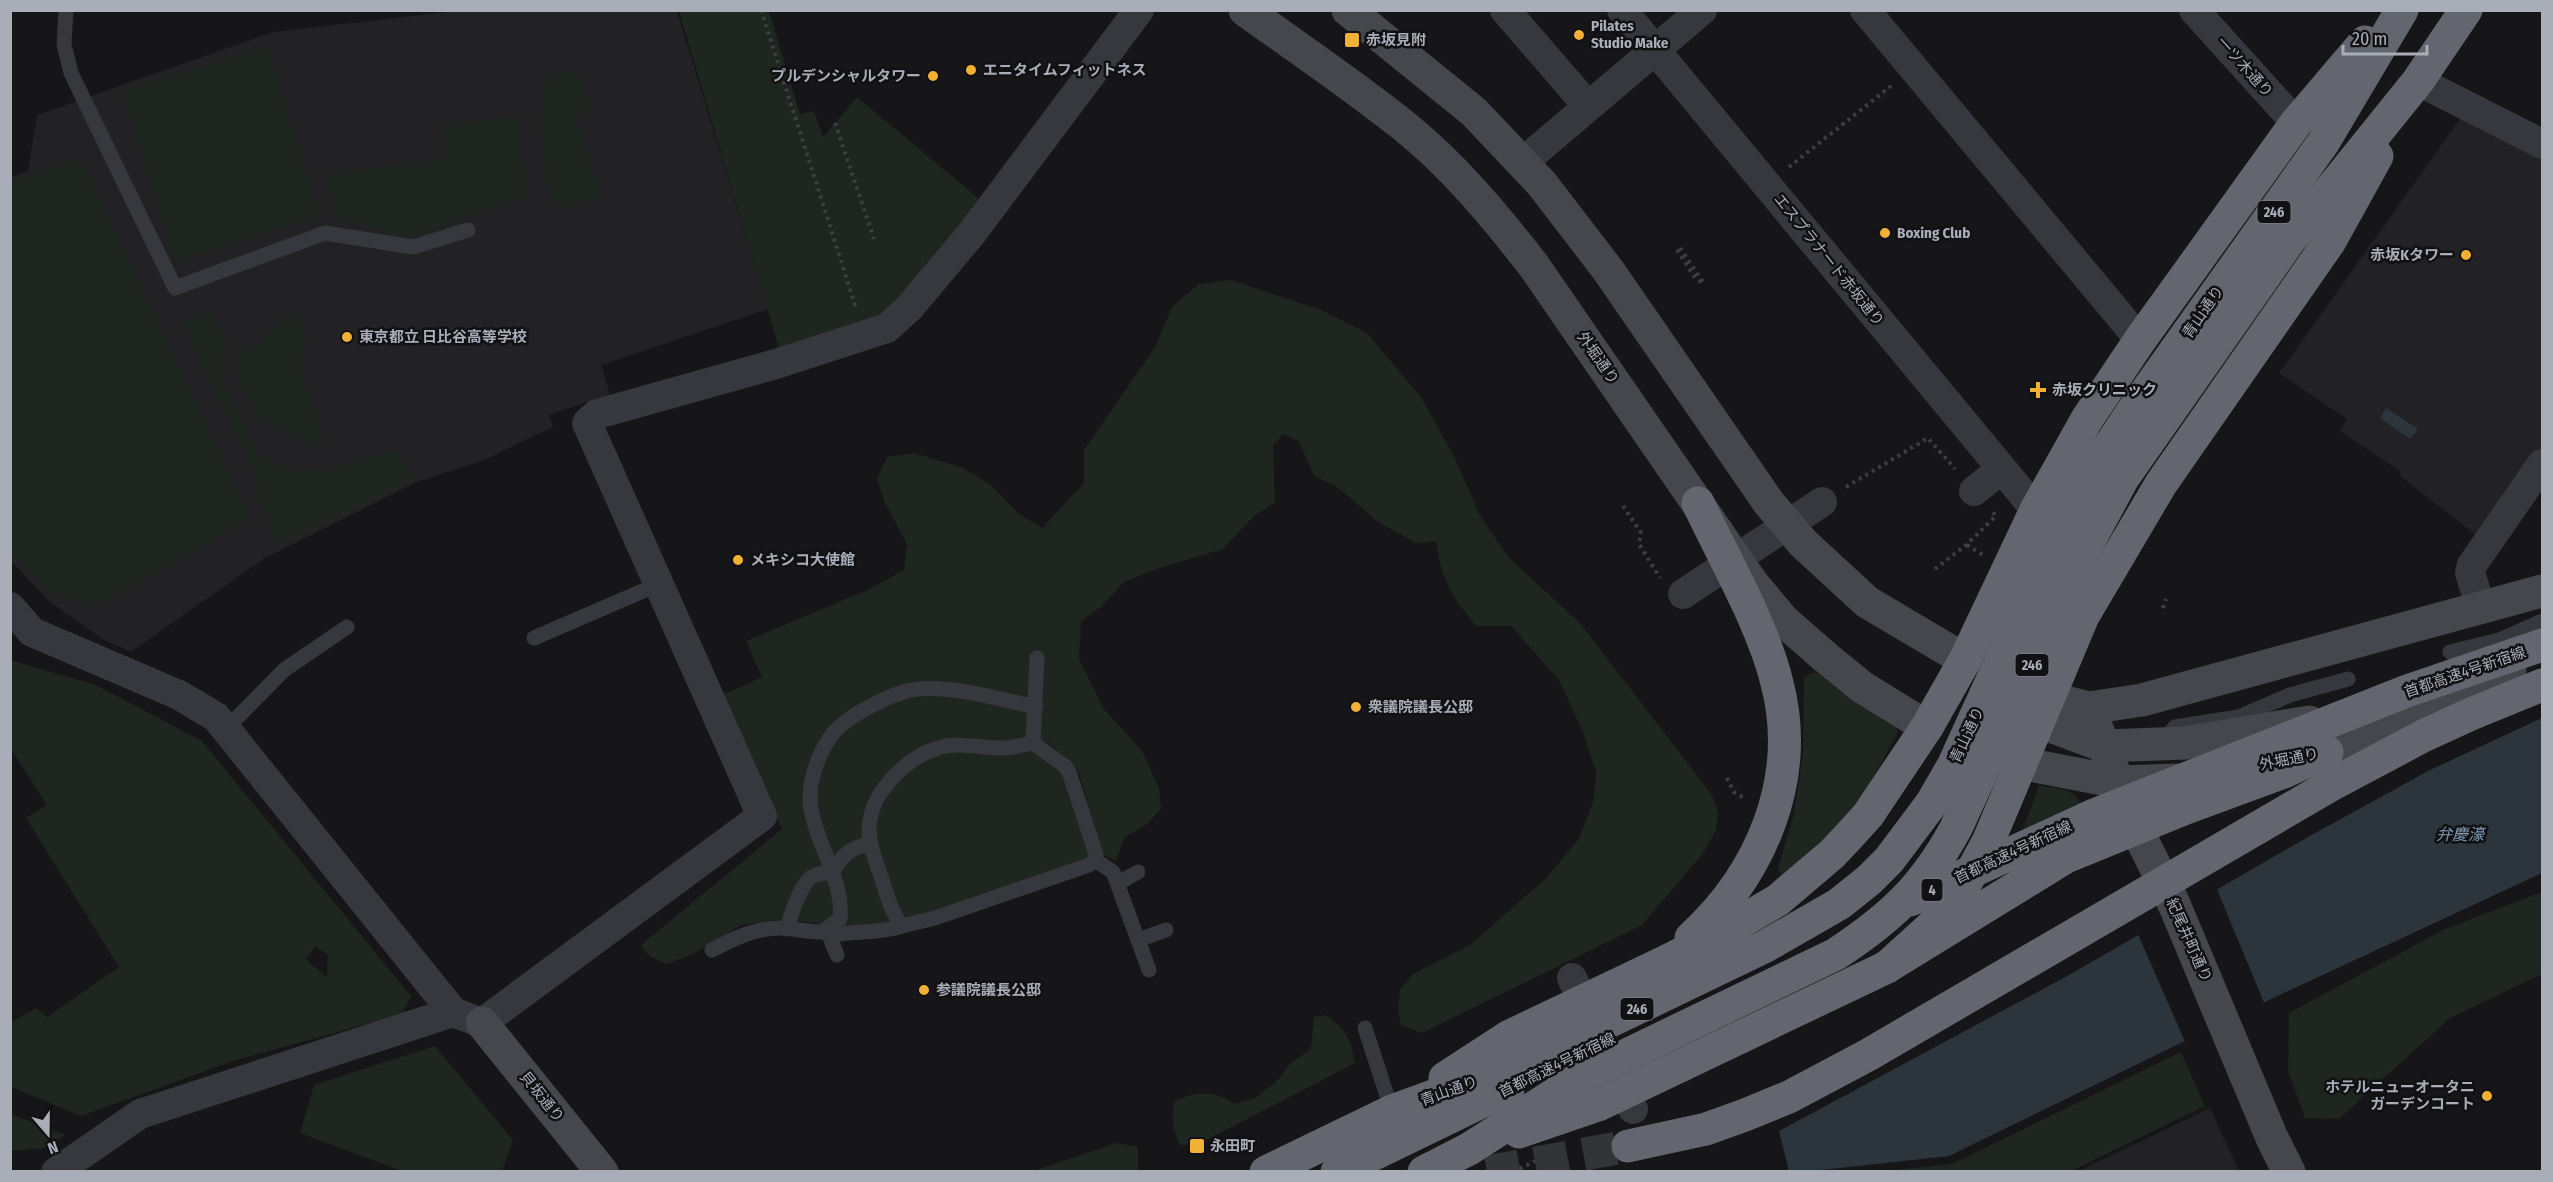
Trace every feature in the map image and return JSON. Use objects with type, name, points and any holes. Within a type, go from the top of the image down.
[{"type":"highway","points":[[1392,1111],[1508,1037],[1665,962],[1722,933],[1778,900],[1832,854],[1868,815],[1927,727],[1965,660],[2036,510],[2087,419],[2140,340],[2296,123],[2391,10]]},
{"type":"highway","name":"青山通り","points":[[1424,1172],[1469,1149],[1584,1076],[1836,954],[1872,930],[1900,906],[1940,858],[1956,828],[2082,554],[2123,478],[2148,414],[2323,143],[2402,10]]},
{"type":"highway","name":"青山通り","points":[[1266,1172],[1392,1111],[1521,1064],[1754,952],[1813,921],[1869,880],[1910,835],[1953,766],[2056,540],[2097,465],[2148,414],[2289,241],[2418,81],[2466,10]]},
{"type":"highway","points":[[1887,967],[1930,928],[1958,897],[1988,842],[2083,616],[2161,483],[2330,241],[2418,81]]},
{"type":"highway","points":[[1665,962],[1708,923],[1736,891],[1764,839],[1777,803],[1784,763],[1784,720],[1778,684],[1768,656],[1698,503]]},
{"type":"highway","name":"首都高速4号新宿線","points":[[1337,1172],[1666,1013],[2094,815],[2407,692],[2542,645]]},
{"type":"highway","points":[[1628,1146],[1706,1129],[1789,1097],[1868,1055],[2366,766],[2471,714],[2542,685]]},
{"type":"highway","points":[[1469,1149],[1598,1106],[1887,967],[2066,857],[2284,772],[2327,752]]},
{"type":"main road","name":"外堀通り","points":[[1245,10],[1404,126],[1453,170],[1480,199],[1534,266],[1753,584],[1784,621],[1862,687],[1927,727]]},
{"type":"main road","points":[[1348,10],[1474,112],[1542,184],[1608,270],[1769,503],[1803,543],[1867,602],[1965,660]]},
{"type":"main road","points":[[2044,710],[2089,708],[2142,700],[2542,591]]},
{"type":"main road","name":"外堀通り","points":[[2020,763],[2118,782],[2174,780],[2327,752],[2395,719],[2479,683],[2542,661]]},
{"type":"main road","name":"紀尾井町通り","points":[[2089,708],[2136,828],[2174,904],[2272,1138],[2289,1172]]},
{"type":"main road","points":[[2044,710],[2104,746],[2185,743],[2314,722],[2395,719]]},
{"type":"main road","name":"貝坂通り","points":[[467,1018],[602,1172]]},
{"type":"street","points":[[56,1172],[140,1114],[467,1018],[762,816],[587,423],[597,414],[776,364],[887,328],[909,308],[972,233],[1139,10]]},
{"type":"street","points":[[1505,10],[1588,106]]},
{"type":"street","name":"エスプラナード赤坂通り","points":[[1622,10],[2036,510]]},
{"type":"street","points":[[1522,163],[1702,10]]},
{"type":"street","points":[[1864,10],[2140,340]]},
{"type":"street","name":"一ツ木通り","points":[[2194,10],[2296,123]]},
{"type":"street","points":[[2418,81],[2542,144]]},
{"type":"street","points":[[2481,609],[2470,573],[2472,565],[2542,464]]},
{"type":"street","points":[[1673,588],[1822,502]]},
{"type":"street","points":[[10,607],[32,632],[179,695],[216,717],[467,1018]]},
{"type":"street","points":[[1572,978],[1633,1109]]},
{"type":"lane","points":[[66,10],[64,44],[71,73],[175,288],[325,232],[413,247],[468,230]]},
{"type":"lane","points":[[534,638],[659,584]]},
{"type":"lane","points":[[2450,652],[2499,639],[2542,621]]},
{"type":"lane","points":[[226,729],[284,670],[347,627]]},
{"type":"lane","points":[[1033,743],[1037,658]]},
{"type":"lane","points":[[2159,745],[2175,727],[2239,717],[2290,695],[2348,679]]},
{"type":"lane","points":[[828,933],[840,919],[842,903],[817,836],[809,790],[820,758],[832,734],[872,704],[903,692],[919,689],[962,692],[1036,707]]},
{"type":"lane","points":[[712,950],[759,930],[788,929],[828,933],[862,930],[889,931],[935,918],[1089,865],[1095,860],[1096,854],[1065,766],[1033,743],[1002,748],[958,744],[938,748],[902,767],[880,796],[869,829],[871,844],[886,894],[902,926]]},
{"type":"lane","points":[[832,873],[848,851],[871,844]]},
{"type":"lane","points":[[1095,860],[1108,867],[1118,883],[1149,970]]},
{"type":"lane","points":[[1118,883],[1138,872]]},
{"type":"lane","points":[[788,929],[789,916],[809,879],[819,873],[832,873]]},
{"type":"lane","points":[[1138,940],[1166,930]]},
{"type":"lane","points":[[828,933],[837,955]]},
{"type":"lane","points":[[1365,1028],[1392,1111]]},
{"type":"path","points":[[761,10],[859,317]]},
{"type":"path","points":[[1786,168],[1913,68]]},
{"type":"path","points":[[835,123],[874,239]]},
{"type":"path","points":[[1678,249],[1704,284],[1696,279],[1678,249]]},
{"type":"path","points":[[1623,506],[1641,533],[1639,544],[1673,588]]},
{"type":"path","points":[[1966,544],[1989,559]]},
{"type":"path","points":[[2163,608],[2166,599]]},
{"type":"path","points":[[1727,778],[1734,792],[1755,804]]},
{"type":"shaded area","name":"東京都立 日比谷高等学校","points":[[465,10],[677,11],[768,309],[601,365],[610,394],[549,415],[553,427],[484,460],[414,483],[265,558],[131,652],[104,640],[49,601],[11,561],[11,177],[28,171],[37,115],[273,32]]},
{"type":"shaded area","points":[[679,11],[769,11],[800,114],[814,111],[823,137],[857,97],[982,201],[883,315],[779,348]]},
{"type":"shaded area","points":[[267,47],[319,217],[175,261],[123,91]]},
{"type":"shaded area","points":[[577,70],[589,110],[575,118],[601,196],[565,209],[550,201],[541,123],[547,76]]},
{"type":"shaded area","points":[[515,116],[527,196],[411,236],[397,236],[333,215],[328,174],[445,160],[442,126]]},
{"type":"shaded area","points":[[2460,119],[2542,160],[2542,451],[2481,539],[2399,475],[2401,472],[2340,431],[2347,419],[2279,373]]},
{"type":"shaded area","points":[[80,159],[250,519],[97,606],[49,591],[10,552],[11,183]]},
{"type":"shaded area","points":[[1231,280],[1321,310],[1367,333],[1420,396],[1455,458],[1479,514],[1509,558],[1580,623],[1712,795],[1718,812],[1716,830],[1704,852],[1642,925],[1422,1033],[1401,1025],[1398,1009],[1400,989],[1413,974],[1470,945],[1546,878],[1579,839],[1594,799],[1596,772],[1583,732],[1559,680],[1511,626],[1476,626],[1449,587],[1441,567],[1436,541],[1416,543],[1378,522],[1339,488],[1314,476],[1299,441],[1283,434],[1273,446],[1275,503],[1254,516],[1223,549],[1156,569],[1124,582],[1102,606],[1081,621],[1079,659],[1103,708],[1142,751],[1159,788],[1161,809],[1148,823],[1124,838],[1116,861],[1102,854],[1078,770],[1049,743],[1020,738],[1004,742],[965,737],[944,740],[915,750],[895,764],[870,804],[869,857],[873,878],[891,924],[848,927],[782,919],[742,925],[691,955],[666,964],[648,955],[641,945],[782,829],[723,695],[762,677],[746,641],[870,589],[904,570],[907,545],[884,500],[877,479],[887,457],[914,453],[963,468],[991,485],[1018,513],[1042,528],[1084,483],[1084,450],[1155,347],[1172,307],[1199,284]]},
{"type":"shaded area","points":[[211,312],[227,342],[218,371],[257,454],[288,469],[325,471],[398,449],[412,480],[278,545],[258,495],[260,482],[205,373],[184,323]]},
{"type":"shaded area","points":[[297,312],[307,344],[298,361],[324,444],[310,444],[256,416],[234,365],[238,352],[261,341],[280,320]]},
{"type":"shaded area","points":[[10,660],[96,685],[202,741],[411,996],[402,1014],[233,1061],[81,1116],[11,1087],[11,1022],[36,1008],[47,1017],[119,967],[26,818],[47,805],[11,749]],"holes":[[[316,946],[328,955],[327,977],[305,959]]]},
{"type":"shaded area","points":[[1819,672],[1897,728],[1898,732],[1870,782],[1848,813],[1818,844],[1785,874],[1781,875],[1778,868],[1794,814],[1803,754],[1804,677]]},
{"type":"shaded area","points":[[961,749],[1030,750],[1063,772],[1090,855],[1085,861],[909,919],[899,912],[875,841],[876,819],[896,781],[919,762]]},
{"type":"shaded area","points":[[2039,786],[2062,789],[2074,795],[2079,800],[2091,828],[2008,869]]},
{"type":"shaded area","points":[[2542,892],[2542,974],[2450,1018],[2339,1119],[2305,1118],[2288,1070],[2289,1013],[2445,929]]},
{"type":"shaded area","points":[[1326,1015],[1338,1024],[1346,1035],[1352,1047],[1355,1063],[1199,1144],[1180,1145],[1173,1123],[1175,1101],[1198,1094],[1213,1094],[1235,1104],[1255,1098],[1276,1082],[1291,1063],[1311,1049],[1314,1017]]},
{"type":"shaded area","points":[[435,1046],[513,1140],[502,1171],[402,1171],[300,1133],[314,1085]]},
{"type":"shaded area","points":[[2181,1052],[2205,1106],[2071,1171],[1884,1171],[1952,1164]]},
{"type":"shaded area","points":[[2210,1108],[2239,1171],[2079,1171]]},
{"type":"shaded area","points":[[11,1114],[65,1135],[45,1148],[11,1151]]},
{"type":"shaded area","points":[[1117,1143],[1138,1147],[1138,1171],[1033,1171]]},
{"type":"water","points":[[2386,408],[2418,429],[2410,439],[2380,418]]},
{"type":"water","name":"弁慶濠","points":[[2542,718],[2542,873],[2271,999],[1949,1156],[1812,1171],[1789,1171],[1779,1131],[2069,975],[2308,837],[2430,770]]},
{"type":"pier","points":[[2216,887],[2265,1005],[2186,1044],[2137,932]]},
{"type":"tunnel","points":[[1487,1172],[1628,1146]]},
{"type":"place","name":"Pilates Studio Make","points":[[1579,35]]},
{"type":"place","name":"赤坂見附","points":[[1352,40]]},
{"type":"place","name":"エニタイムフィットネス","points":[[971,70]]},
{"type":"place","name":"プルデンシャルタワー","points":[[933,76]]},
{"type":"place","name":"Boxing Club","points":[[1885,233]]},
{"type":"place","name":"赤坂Kタワー","points":[[2466,255]]},
{"type":"place","name":"東京都立 日比谷高等学校","points":[[347,337]]},
{"type":"place","name":"赤坂クリニック","points":[[2038,390]]},
{"type":"place","name":"メキシコ大使館","points":[[738,560]]},
{"type":"place","name":"衆議院議長公邸","points":[[1356,707]]},
{"type":"place","name":"参議院議長公邸","points":[[924,990]]},
{"type":"place","name":"ホテルニューオータニ ガーデンコート","points":[[2487,1096]]},
{"type":"place","name":"永田町","points":[[1197,1146]]}]
